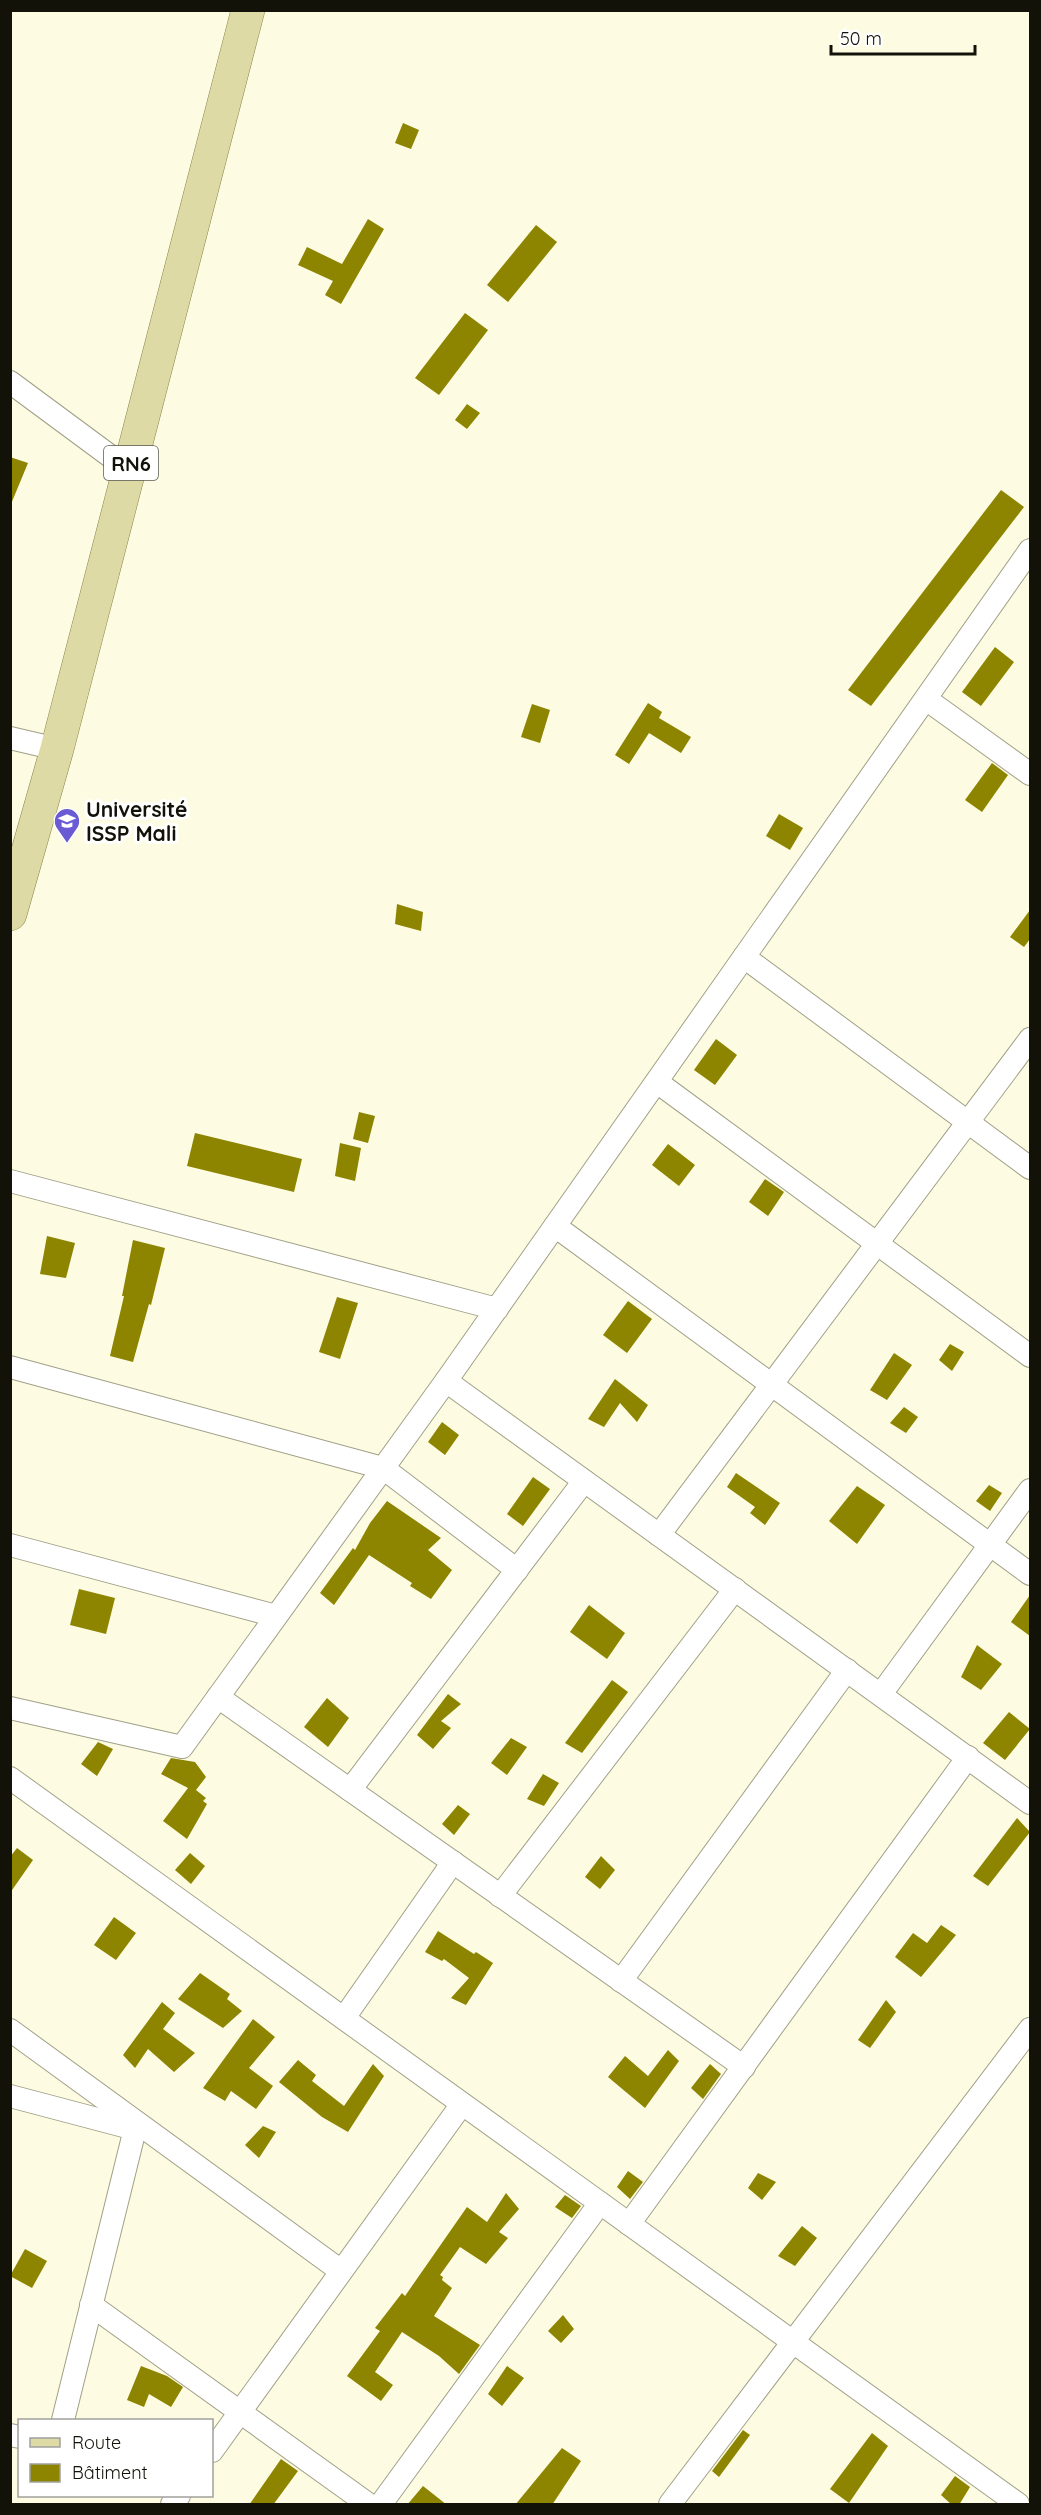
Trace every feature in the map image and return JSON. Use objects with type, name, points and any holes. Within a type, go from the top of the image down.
[{"type":"main road","name":"RN6","points":[[10,914],[57,749],[248,10]]},
{"type":"street","points":[[10,382],[129,470]]},
{"type":"street","points":[[10,1708],[182,1747],[446,1381],[1030,550]]},
{"type":"street","points":[[926,699],[1030,774]]},
{"type":"street","points":[[10,738],[57,749]]},
{"type":"street","points":[[744,957],[1030,1168]]},
{"type":"street","points":[[659,1535],[1030,1039]]},
{"type":"street","points":[[657,1082],[1030,1356]]},
{"type":"street","points":[[10,1181],[497,1309]]},
{"type":"street","points":[[555,1226],[1030,1574]]},
{"type":"street","points":[[10,1367],[383,1468],[517,1570]]},
{"type":"street","points":[[446,1381],[1030,1803]]},
{"type":"street","points":[[350,1790],[584,1481]]},
{"type":"street","points":[[880,1694],[1030,1490]]},
{"type":"street","points":[[10,1545],[276,1616]]},
{"type":"street","points":[[500,1896],[735,1589]]},
{"type":"street","points":[[621,1981],[847,1670]]},
{"type":"street","points":[[218,1697],[744,2067]]},
{"type":"street","points":[[630,2224],[968,1757]]},
{"type":"street","points":[[10,1778],[1018,2505]]},
{"type":"street","points":[[344,2018],[453,1862]]},
{"type":"street","points":[[10,2030],[341,2271]]},
{"type":"street","points":[[670,2505],[1030,2030]]},
{"type":"street","points":[[10,2096],[135,2129],[64,2419]]},
{"type":"street","points":[[213,2450],[462,2104]]},
{"type":"street","points":[[381,2505],[600,2203]]},
{"type":"street","points":[[92,2305],[368,2505]]},
{"type":"building","points":[[403,123],[419,130],[411,149],[395,143]]},
{"type":"building","points":[[368,219],[384,229],[341,304],[325,295],[333,281],[298,265],[307,247],[342,264]]},
{"type":"building","points":[[536,225],[557,242],[508,302],[487,285]]},
{"type":"building","points":[[465,313],[488,330],[439,395],[415,378]]},
{"type":"building","points":[[467,404],[480,413],[467,429],[455,420]]},
{"type":"building","points":[[10,457],[28,463],[11,504],[10,504]]},
{"type":"building","points":[[1001,490],[1024,507],[871,706],[848,690]]},
{"type":"building","points":[[995,647],[1014,662],[981,706],[962,692]]},
{"type":"building","points":[[648,703],[662,712],[659,718],[691,737],[681,753],[649,733],[629,764],[615,755]]},
{"type":"building","points":[[532,704],[550,710],[540,743],[521,737]]},
{"type":"building","points":[[992,763],[1008,775],[982,812],[965,800]]},
{"type":"building","points":[[779,814],[803,828],[790,850],[766,836]]},
{"type":"building","points":[[397,904],[423,912],[421,931],[395,924]]},
{"type":"building","points":[[1030,910],[1030,939],[1024,947],[1010,937]]},
{"type":"building","points":[[716,1039],[737,1055],[715,1085],[694,1070]]},
{"type":"building","points":[[359,1112],[375,1116],[368,1143],[353,1139]]},
{"type":"building","points":[[195,1133],[302,1159],[294,1192],[187,1166]]},
{"type":"building","points":[[340,1143],[361,1148],[355,1181],[335,1176]]},
{"type":"building","points":[[668,1144],[695,1165],[679,1186],[652,1165]]},
{"type":"building","points":[[765,1179],[784,1192],[768,1216],[749,1202]]},
{"type":"building","points":[[47,1236],[75,1243],[66,1278],[40,1274]]},
{"type":"building","points":[[133,1240],[165,1248],[151,1305],[149,1304],[133,1362],[110,1356],[124,1296],[122,1296]]},
{"type":"building","points":[[337,1297],[358,1303],[340,1359],[319,1352]]},
{"type":"building","points":[[628,1301],[652,1319],[627,1353],[603,1335]]},
{"type":"building","points":[[950,1344],[964,1352],[952,1371],[939,1360]]},
{"type":"building","points":[[894,1353],[912,1365],[887,1400],[870,1390]]},
{"type":"building","points":[[615,1379],[648,1405],[637,1422],[620,1403],[604,1427],[588,1419]]},
{"type":"building","points":[[904,1407],[918,1417],[906,1433],[890,1423]]},
{"type":"building","points":[[442,1422],[459,1435],[445,1455],[428,1442]]},
{"type":"building","points":[[736,1473],[780,1503],[765,1525],[750,1513],[755,1507],[727,1487]]},
{"type":"building","points":[[533,1477],[550,1489],[523,1526],[507,1514]]},
{"type":"building","points":[[989,1485],[1002,1493],[990,1511],[976,1501]]},
{"type":"building","points":[[857,1486],[885,1505],[857,1544],[829,1521]]},
{"type":"building","points":[[387,1501],[441,1538],[428,1550],[452,1570],[431,1599],[410,1586],[412,1583],[369,1555],[334,1605],[320,1593],[353,1548],[355,1550],[370,1523]]},
{"type":"building","points":[[79,1589],[115,1598],[106,1634],[70,1625]]},
{"type":"building","points":[[1030,1595],[1030,1636],[1011,1622]]},
{"type":"building","points":[[589,1605],[625,1633],[607,1659],[570,1632]]},
{"type":"building","points":[[977,1645],[1002,1664],[981,1690],[961,1677]]},
{"type":"building","points":[[612,1680],[628,1692],[582,1753],[565,1743]]},
{"type":"building","points":[[448,1694],[461,1704],[441,1721],[451,1728],[433,1749],[417,1735]]},
{"type":"building","points":[[327,1698],[349,1718],[328,1747],[304,1727]]},
{"type":"building","points":[[1009,1712],[1030,1729],[1005,1760],[983,1743]]},
{"type":"building","points":[[511,1738],[527,1747],[507,1775],[491,1763]]},
{"type":"building","points":[[98,1742],[113,1749],[97,1776],[81,1764]]},
{"type":"building","points":[[171,1758],[195,1762],[206,1777],[196,1790],[206,1798],[203,1801],[207,1804],[187,1839],[163,1821],[188,1788],[161,1774]]},
{"type":"building","points":[[543,1774],[559,1783],[544,1806],[527,1799]]},
{"type":"building","points":[[458,1805],[470,1814],[454,1835],[442,1824]]},
{"type":"building","points":[[1017,1818],[1030,1832],[988,1886],[973,1876]]},
{"type":"building","points":[[17,1848],[33,1860],[10,1893],[10,1857]]},
{"type":"building","points":[[190,1853],[205,1866],[191,1884],[175,1870]]},
{"type":"building","points":[[601,1856],[615,1870],[600,1889],[585,1877]]},
{"type":"building","points":[[114,1917],[136,1933],[116,1960],[94,1945]]},
{"type":"building","points":[[941,1925],[956,1935],[921,1977],[895,1957],[913,1933],[927,1943]]},
{"type":"building","points":[[438,1931],[493,1963],[466,2005],[451,1998],[469,1978],[444,1959],[442,1961],[425,1952]]},
{"type":"building","points":[[200,1973],[230,1994],[227,1999],[242,2011],[223,2028],[178,1999]]},
{"type":"building","points":[[886,2000],[896,2012],[870,2048],[858,2040]]},
{"type":"building","points":[[162,2002],[175,2013],[163,2029],[195,2053],[174,2072],[148,2049],[135,2068],[123,2055]]},
{"type":"building","points":[[253,2019],[275,2037],[249,2068],[273,2086],[256,2109],[231,2091],[225,2101],[203,2088]]},
{"type":"building","points":[[668,2050],[679,2061],[645,2108],[608,2077],[625,2056],[648,2076]]},
{"type":"building","points":[[298,2060],[316,2075],[312,2081],[344,2106],[373,2064],[384,2076],[348,2132],[322,2117],[279,2082]]},
{"type":"building","points":[[710,2064],[721,2074],[703,2099],[691,2088]]},
{"type":"building","points":[[263,2126],[276,2132],[259,2158],[245,2145]]},
{"type":"building","points":[[628,2171],[643,2182],[630,2199],[617,2187]]},
{"type":"building","points":[[758,2173],[776,2182],[762,2200],[748,2188]]},
{"type":"building","points":[[506,2193],[519,2209],[499,2232],[508,2238],[486,2264],[460,2247],[440,2275],[443,2277],[442,2280],[452,2288],[434,2316],[480,2345],[459,2374],[439,2356],[402,2332],[375,2372],[393,2385],[381,2401],[347,2376],[380,2331],[375,2328],[402,2293],[405,2296],[467,2207],[487,2222]]},
{"type":"building","points":[[565,2195],[581,2206],[572,2218],[555,2207]]},
{"type":"building","points":[[802,2226],[817,2238],[795,2266],[778,2256]]},
{"type":"building","points":[[25,2249],[47,2261],[32,2288],[10,2276]]},
{"type":"building","points":[[563,2315],[574,2329],[561,2343],[548,2331]]},
{"type":"building","points":[[141,2366],[167,2376],[183,2387],[171,2407],[149,2394],[144,2407],[127,2400]]},
{"type":"building","points":[[507,2366],[524,2378],[502,2406],[488,2394]]},
{"type":"building","points":[[743,2430],[750,2435],[719,2477],[712,2471]]},
{"type":"building","points":[[872,2433],[888,2446],[849,2503],[830,2489]]},
{"type":"building","points":[[562,2448],[581,2461],[552,2505],[515,2505]]},
{"type":"building","points":[[281,2459],[298,2471],[273,2505],[249,2505]]},
{"type":"building","points":[[955,2476],[970,2487],[959,2505],[952,2505],[941,2495]]},
{"type":"building","points":[[423,2486],[447,2505],[407,2505]]},
{"type":"place","name":"Université ISSP Mali","points":[[67,844]]}]
